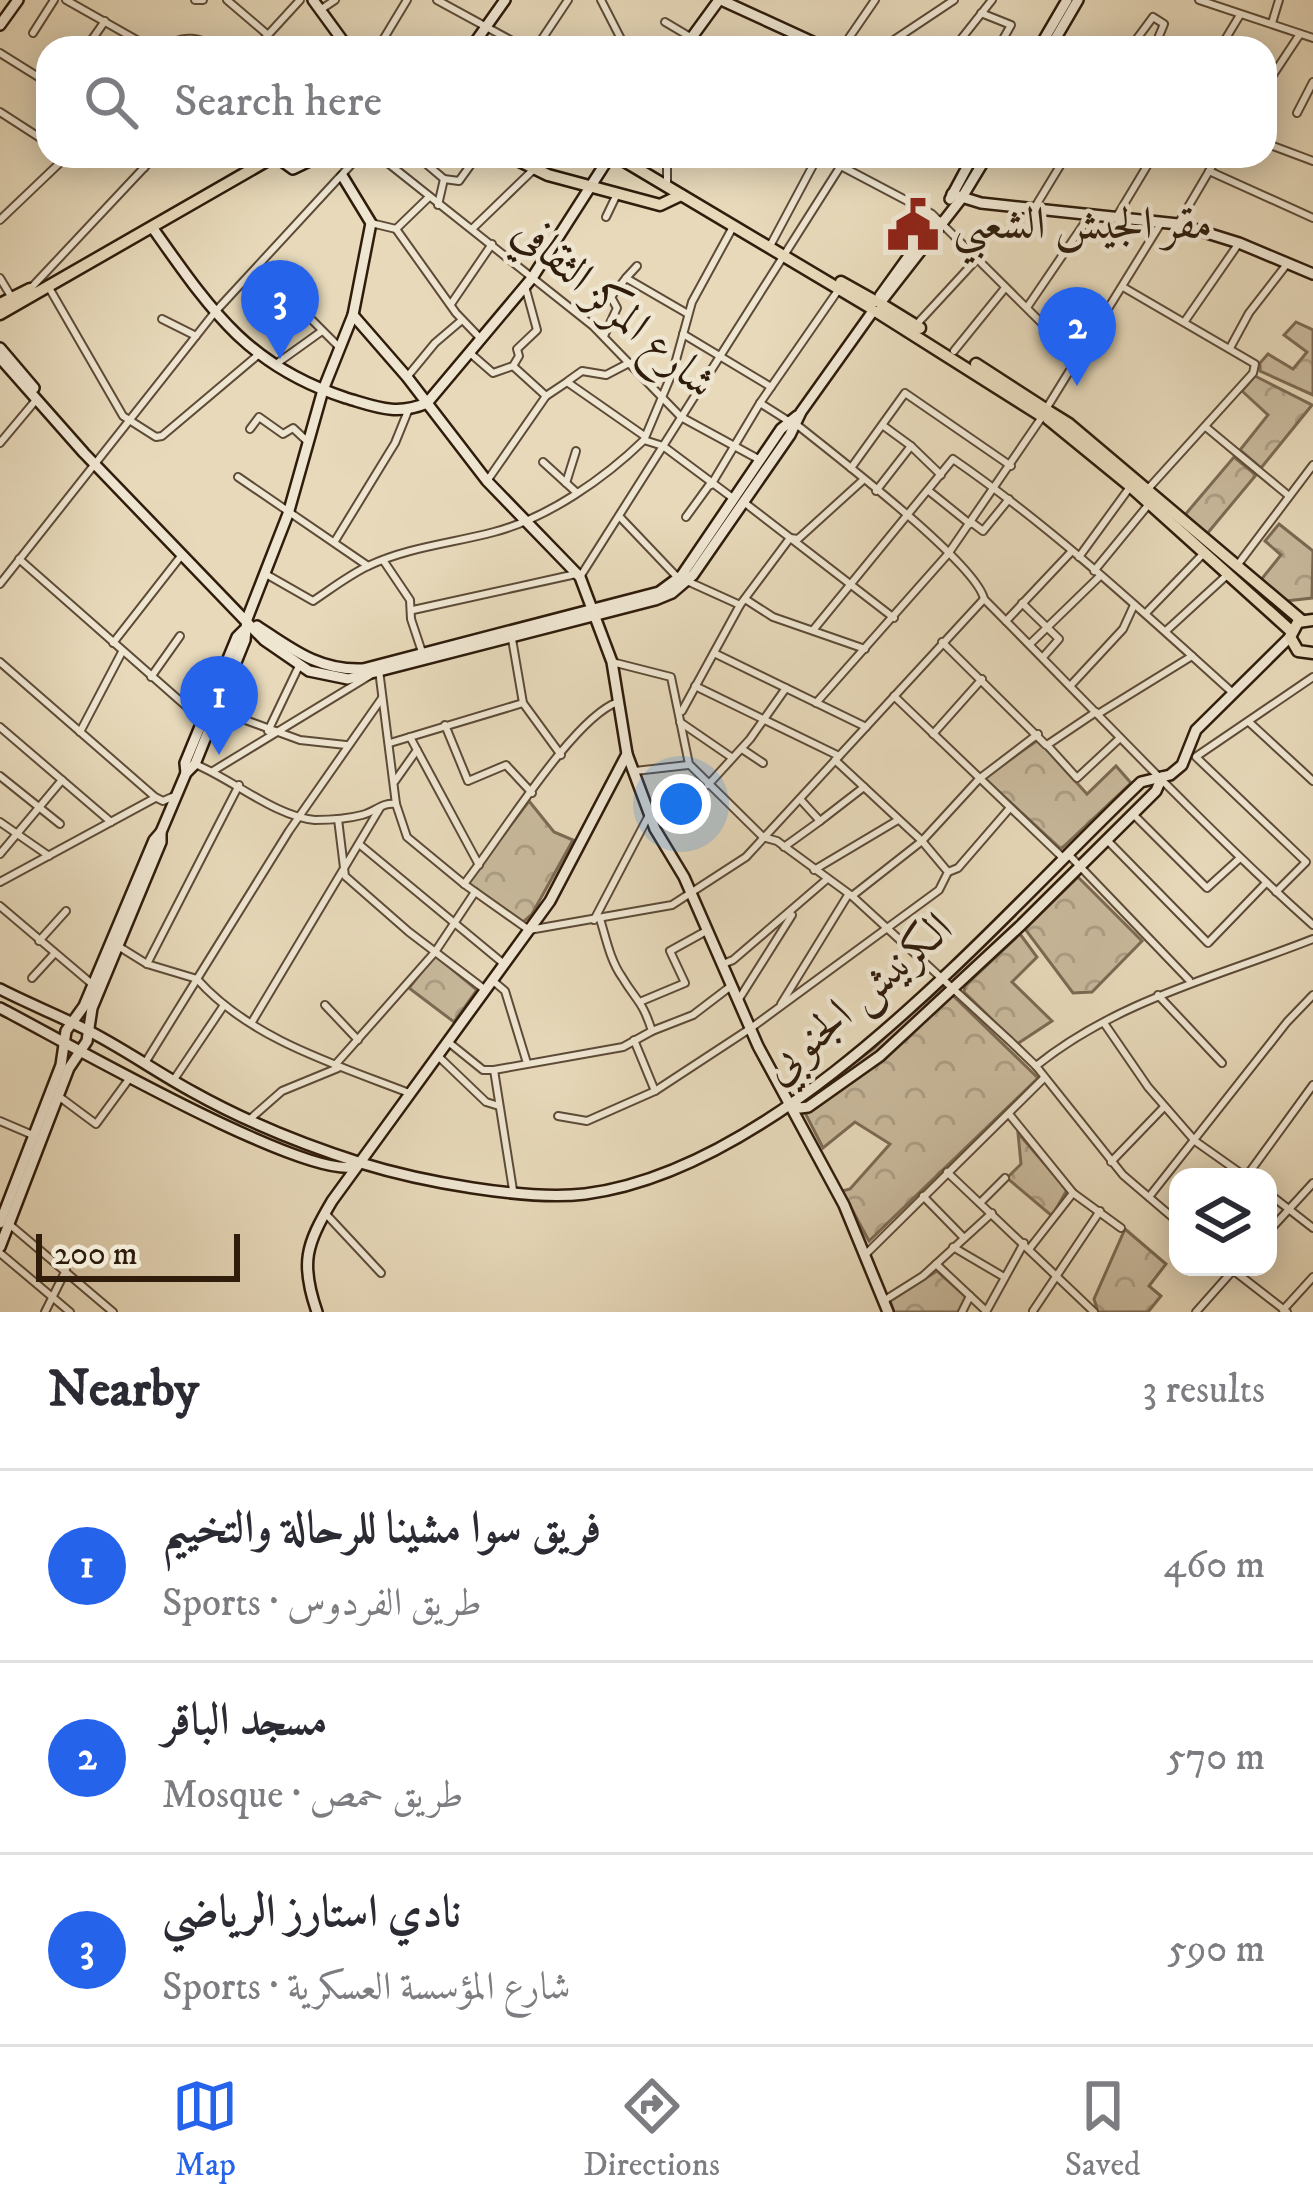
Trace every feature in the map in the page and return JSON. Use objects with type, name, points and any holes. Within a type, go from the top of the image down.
[{"type":"main road","points":[[479,36],[505,0]]},
{"type":"main road","points":[[693,36],[720,0],[746,4],[792,36]]},
{"type":"main road","points":[[1046,36],[1066,0]]},
{"type":"main road","points":[[1057,36],[1077,0]]},
{"type":"main road","points":[[0,25],[15,1]]},
{"type":"main road","points":[[316,5],[339,36]]},
{"type":"main road","points":[[6,301],[241,168]]},
{"type":"main road","points":[[0,314],[254,168]]},
{"type":"main road","points":[[530,168],[660,205],[681,195]]},
{"type":"main road","points":[[152,227],[214,311],[273,366],[323,390],[393,412],[408,411],[427,403],[529,282],[603,168]]},
{"type":"main road","points":[[634,168],[876,306],[1044,413],[1070,424],[1233,570],[1290,634],[1294,648],[1312,655]]},
{"type":"main road","points":[[957,196],[969,168]]},
{"type":"main road","points":[[245,625],[310,661],[346,670],[377,670],[422,652],[594,613],[683,580],[977,168]]},
{"type":"main road","points":[[36,1137],[87,1041],[86,1029],[114,942],[288,514],[323,390],[352,315],[371,223],[343,177]]},
{"type":"main road","points":[[957,196],[1178,224],[1313,274]]},
{"type":"main road","points":[[780,251],[839,289],[916,325],[1044,413],[1205,552],[1309,619],[1290,634]]},
{"type":"main road","points":[[352,315],[487,481],[578,575],[612,662],[627,754],[649,815],[866,1254],[888,1312]]},
{"type":"main road","points":[[0,348],[92,459]]},
{"type":"main road","points":[[0,358],[184,553],[245,625],[299,666],[334,677],[377,670],[511,632]]},
{"type":"main road","points":[[739,501],[760,460],[795,419]]},
{"type":"main road","name":"الكرنيش الجنوبي","points":[[0,989],[86,1029],[249,1120],[361,1163],[428,1180],[568,1196],[633,1184],[714,1150],[791,1103],[869,1045],[1141,782],[1173,773],[1191,757],[1196,730],[1290,634]]},
{"type":"main road","points":[[189,766],[202,721],[213,708]]},
{"type":"main road","points":[[317,1312],[305,1260],[311,1236],[550,901],[627,754]]},
{"type":"main road","points":[[791,1103],[804,1108],[880,1056],[1107,840],[1156,791],[1162,777]]},
{"type":"main road","points":[[0,1250],[4,1224],[61,1065],[66,1031],[74,1024],[114,942]]},
{"type":"main road","name":"الكرنيش الجنوبي","points":[[0,1007],[270,1144],[337,1168],[361,1163]]},
{"type":"street","points":[[33,33],[54,0]]},
{"type":"street","points":[[66,0],[128,36]]},
{"type":"street","points":[[227,0],[268,35],[300,0]]},
{"type":"street","points":[[316,5],[334,0]]},
{"type":"street","points":[[385,36],[407,0]]},
{"type":"street","points":[[437,0],[504,36]]},
{"type":"street","points":[[544,36],[568,0]]},
{"type":"street","points":[[602,0],[620,36]]},
{"type":"street","points":[[850,36],[875,0]]},
{"type":"street","points":[[900,36],[954,0]]},
{"type":"street","points":[[963,36],[992,0]]},
{"type":"street","points":[[1198,0],[1313,38]]},
{"type":"street","points":[[1272,23],[1279,0]]},
{"type":"street","points":[[981,13],[1011,25],[1005,36]]},
{"type":"street","points":[[1227,36],[1240,15]]},
{"type":"street","points":[[1139,36],[1153,17],[1164,23],[1159,36]]},
{"type":"street","points":[[94,36],[105,20]]},
{"type":"street","points":[[664,22],[680,36]]},
{"type":"street","points":[[1277,69],[1300,34]]},
{"type":"street","points":[[0,53],[36,76]]},
{"type":"street","points":[[1298,113],[1313,82]]},
{"type":"street","points":[[0,112],[36,135]]},
{"type":"street","points":[[1277,148],[1313,161]]},
{"type":"street","points":[[0,220],[54,168]]},
{"type":"street","points":[[31,288],[144,168]]},
{"type":"street","points":[[0,584],[92,459],[131,419],[214,311],[350,168]]},
{"type":"street","name":"شارع المركز الثقافي","points":[[393,168],[492,244],[529,282],[604,336],[681,416],[760,460]]},
{"type":"street","points":[[431,168],[444,179],[459,182],[469,168]]},
{"type":"street","points":[[665,186],[667,168]]},
{"type":"street","points":[[780,251],[815,168]]},
{"type":"street","points":[[413,610],[578,575],[721,356],[780,251],[840,168]]},
{"type":"street","points":[[845,168],[940,222],[1078,359]]},
{"type":"street","points":[[1035,207],[1059,168]]},
{"type":"street","points":[[1117,216],[1147,168]]},
{"type":"street","points":[[1178,224],[1211,168]]},
{"type":"street","points":[[472,229],[533,170]]},
{"type":"street","points":[[1209,171],[1313,218]]},
{"type":"street","points":[[438,205],[444,179]]},
{"type":"street","points":[[606,217],[617,194]]},
{"type":"street","points":[[396,230],[428,198]]},
{"type":"street","points":[[1027,308],[1090,215]]},
{"type":"street","points":[[816,703],[894,618],[971,523],[1161,222]]},
{"type":"street","points":[[371,223],[396,230],[481,339]]},
{"type":"street","points":[[264,573],[313,601],[368,566],[494,533],[578,493],[614,470],[644,438],[688,314],[734,225]]},
{"type":"street","points":[[1185,322],[1239,243]]},
{"type":"street","points":[[451,304],[492,244]]},
{"type":"street","points":[[916,325],[977,259]]},
{"type":"street","points":[[1229,348],[1287,264]]},
{"type":"street","points":[[258,266],[340,348]]},
{"type":"street","points":[[604,336],[617,308],[611,297],[637,266]]},
{"type":"street","points":[[0,278],[6,301]]},
{"type":"street","points":[[626,278],[688,314]]},
{"type":"street","points":[[470,353],[493,373],[513,366],[517,349],[537,330],[529,282]]},
{"type":"street","points":[[48,286],[123,416],[156,437],[258,355]]},
{"type":"street","points":[[1124,287],[1255,364],[1253,373],[1207,428],[1147,490]]},
{"type":"street","points":[[954,351],[1005,288]]},
{"type":"street","points":[[686,517],[839,289]]},
{"type":"street","points":[[162,319],[196,336]]},
{"type":"street","points":[[406,377],[462,320]]},
{"type":"street","points":[[273,366],[322,331]]},
{"type":"street","points":[[682,334],[771,387]]},
{"type":"street","points":[[487,481],[546,396],[582,371],[607,375],[629,363]]},
{"type":"street","points":[[513,366],[546,396]]},
{"type":"street","points":[[567,382],[654,447],[663,446],[894,618]]},
{"type":"street","points":[[850,469],[905,393],[1011,466]]},
{"type":"street","points":[[0,443],[36,399]]},
{"type":"street","points":[[760,403],[795,419],[948,554],[982,589],[984,599],[1120,738],[1264,884],[1313,925]]},
{"type":"street","points":[[335,542],[395,443],[408,411]]},
{"type":"street","points":[[250,429],[259,417],[283,434],[293,428],[308,442]]},
{"type":"street","points":[[884,426],[941,475]]},
{"type":"street","points":[[1207,428],[1289,496]]},
{"type":"street","points":[[876,491],[911,446]]},
{"type":"street","points":[[566,483],[576,451]]},
{"type":"street","points":[[814,629],[953,459],[996,488],[1167,630],[1233,693]]},
{"type":"street","points":[[543,462],[578,493]]},
{"type":"street","points":[[1167,630],[1233,570],[1313,465]]},
{"type":"street","points":[[238,477],[368,566]]},
{"type":"street","points":[[790,538],[798,539],[862,480]]},
{"type":"street","points":[[1006,621],[1076,554],[1130,486]]},
{"type":"street","points":[[929,491],[983,531],[1009,499]]},
{"type":"street","points":[[1030,644],[1097,574],[1149,504]]},
{"type":"street","points":[[619,516],[683,580],[865,649]]},
{"type":"street","points":[[680,718],[743,602],[790,538]]},
{"type":"street","points":[[1146,613],[1205,552]]},
{"type":"street","points":[[113,643],[184,553]]},
{"type":"street","points":[[19,559],[202,721]]},
{"type":"street","points":[[383,560],[413,610],[411,619],[422,652]]},
{"type":"street","points":[[212,771],[377,670],[396,804],[407,838],[464,884],[529,930],[672,905],[746,857],[984,599]]},
{"type":"street","points":[[1022,603],[1059,639],[1043,657]]},
{"type":"street","points":[[1072,684],[1123,629],[1134,605]]},
{"type":"street","points":[[511,632],[523,703],[561,755]]},
{"type":"street","points":[[151,677],[180,636]]},
{"type":"street","points":[[942,642],[1038,734],[1076,778],[1120,738]]},
{"type":"street","points":[[80,732],[122,652]]},
{"type":"street","points":[[714,652],[866,727]]},
{"type":"street","points":[[1047,745],[1192,656]]},
{"type":"street","points":[[0,662],[155,797],[164,801],[177,794]]},
{"type":"street","points":[[612,662],[671,677],[688,764],[764,837],[850,896],[1036,1066],[1111,1162],[1169,1214]]},
{"type":"street","points":[[272,732],[299,666]]},
{"type":"street","points":[[1276,892],[1306,862],[1191,757],[1313,676]]},
{"type":"street","points":[[933,734],[982,680]]},
{"type":"street","points":[[695,686],[837,758],[948,872]]},
{"type":"street","points":[[709,785],[786,688]]},
{"type":"street","points":[[894,696],[1010,809],[1079,867],[1190,981]]},
{"type":"street","points":[[144,1064],[346,745],[382,698]]},
{"type":"street","points":[[464,884],[561,755],[603,707],[618,702]]},
{"type":"street","points":[[390,742],[523,703]]},
{"type":"street","points":[[213,708],[272,732],[346,745]]},
{"type":"street","points":[[680,718],[732,757]]},
{"type":"street","points":[[1248,721],[1313,781]]},
{"type":"street","points":[[445,725],[468,781],[506,765],[532,793]]},
{"type":"street","points":[[0,727],[111,822]]},
{"type":"street","points":[[777,1010],[850,896],[922,841],[979,779],[1038,734]]},
{"type":"street","points":[[410,737],[479,865]]},
{"type":"street","points":[[742,749],[763,764]]},
{"type":"street","points":[[395,782],[417,750]]},
{"type":"street","points":[[632,771],[688,764]]},
{"type":"street","points":[[189,766],[212,771],[299,818],[338,819],[380,808]]},
{"type":"street","points":[[0,776],[60,824]]},
{"type":"street","points":[[0,854],[62,780]]},
{"type":"street","points":[[147,964],[239,784]]},
{"type":"street","points":[[784,847],[864,787]]},
{"type":"street","points":[[0,882],[155,797]]},
{"type":"street","points":[[800,799],[820,821]]},
{"type":"street","points":[[252,1022],[380,808],[386,802],[396,804]]},
{"type":"street","points":[[557,1116],[587,1120],[655,1090],[751,1028],[939,890],[948,872],[958,868],[1010,809]]},
{"type":"street","points":[[1133,814],[1207,888],[1240,858]]},
{"type":"street","points":[[649,815],[597,919],[623,980],[642,1001],[652,1031]]},
{"type":"street","points":[[338,819],[345,876],[435,952],[505,991],[527,1064]]},
{"type":"street","points":[[814,870],[898,820]]},
{"type":"street","points":[[0,822],[49,856]]},
{"type":"street","points":[[1107,840],[1208,943],[1264,884]]},
{"type":"street","points":[[359,844],[504,964]]},
{"type":"street","points":[[723,964],[826,880]]},
{"type":"street","points":[[249,1120],[282,1091],[338,1066],[435,952],[475,892]]},
{"type":"street","points":[[0,906],[92,984]]},
{"type":"street","points":[[739,999],[797,907]]},
{"type":"street","points":[[39,941],[66,911]]},
{"type":"street","points":[[642,1001],[685,983],[670,951],[708,930]]},
{"type":"street","points":[[1036,1066],[1058,1048],[1158,995],[1313,939]]},
{"type":"street","points":[[114,942],[147,964],[197,979],[224,1005],[338,1066],[410,1093]]},
{"type":"street","points":[[32,978],[54,954]]},
{"type":"street","points":[[447,1041],[483,1070],[623,1047],[693,1016],[732,985]]},
{"type":"street","points":[[1149,1197],[1313,994]]},
{"type":"street","points":[[1158,995],[1222,1063]]},
{"type":"street","points":[[173,1081],[224,1005]]},
{"type":"street","points":[[325,1005],[358,1040]]},
{"type":"street","points":[[1104,1023],[1195,1141],[1233,1168]]},
{"type":"street","points":[[634,1040],[655,1090]]},
{"type":"street","points":[[437,1054],[486,1102],[500,1106]]},
{"type":"street","points":[[494,1070],[513,1190]]},
{"type":"street","points":[[57,1095],[96,1124],[131,1076]]},
{"type":"street","points":[[866,1254],[1043,1079]]},
{"type":"street","points":[[1253,1168],[1313,1085]]},
{"type":"street","points":[[1111,1162],[1164,1106]]},
{"type":"street","points":[[1009,1114],[1073,1193],[1120,1228]]},
{"type":"street","points":[[0,1121],[36,1137]]},
{"type":"street","points":[[947,1172],[1094,1312]]},
{"type":"street","points":[[980,1203],[1005,1178]]},
{"type":"street","points":[[1277,1222],[1313,1183]]},
{"type":"street","points":[[936,1264],[986,1312],[1004,1277],[1073,1193]]},
{"type":"street","points":[[923,1196],[964,1238]]},
{"type":"street","points":[[1277,1200],[1313,1228]]},
{"type":"street","points":[[1034,1311],[1100,1211]]},
{"type":"street","points":[[325,1213],[381,1274]]},
{"type":"street","points":[[884,1300],[936,1264],[992,1213]]},
{"type":"street","points":[[4,1224],[113,1312]]},
{"type":"street","points":[[953,1247],[1004,1277]]},
{"type":"street","points":[[0,1250],[70,1312]]},
{"type":"street","points":[[45,1312],[65,1270]]},
{"type":"street","points":[[1196,1312],[1225,1276]]},
{"type":"street","points":[[1242,1276],[1284,1311],[1313,1277]]},
{"type":"street","points":[[962,1312],[970,1297]]},
{"type":"green space","points":[[1296,322],[1313,330],[1313,395],[1260,371],[1268,354],[1293,369],[1307,352],[1284,335]]},
{"type":"green space","points":[[1255,376],[1312,405],[1261,468],[1240,450],[1268,415],[1242,391]]},
{"type":"green space","points":[[1234,457],[1256,475],[1206,535],[1184,516]]},
{"type":"green space","points":[[1279,524],[1313,551],[1312,598],[1286,601],[1260,581],[1281,555],[1265,541]]},
{"type":"green space","points":[[1038,740],[1087,794],[1116,766],[1131,783],[1061,849],[984,778]]},
{"type":"green space","points":[[529,801],[554,832],[573,840],[523,922],[466,884]]},
{"type":"green space","points":[[1078,877],[1142,941],[1092,992],[1073,993],[1025,929]]},
{"type":"green space","points":[[1020,934],[1037,957],[1012,982],[1052,1021],[1017,1044],[964,992]]},
{"type":"green space","points":[[435,955],[477,990],[454,1022],[409,988]]},
{"type":"green space","points":[[940,983],[1038,1078],[869,1241],[842,1191],[850,1189],[890,1144],[855,1122],[823,1148],[800,1103],[874,1048]]},
{"type":"green space","points":[[1018,1133],[1067,1190],[1052,1216],[1007,1178],[1021,1164]]},
{"type":"green space","points":[[1125,1229],[1166,1264],[1149,1286],[1161,1296],[1148,1312],[1098,1312],[1094,1299]]},
{"type":"green space","points":[[937,1271],[967,1298],[961,1312],[894,1312],[890,1301]]},
{"type":"place","name":"مقر الجيش الشعبي","points":[[913,225]]},
{"type":"place","name":"نادي استارز الرياضي","points":[[280,359]]},
{"type":"place","name":"مسجد الباقر","points":[[1077,386]]},
{"type":"place","name":"فريق سوا مشينا للرحالة والتخييم","points":[[219,755]]}]
